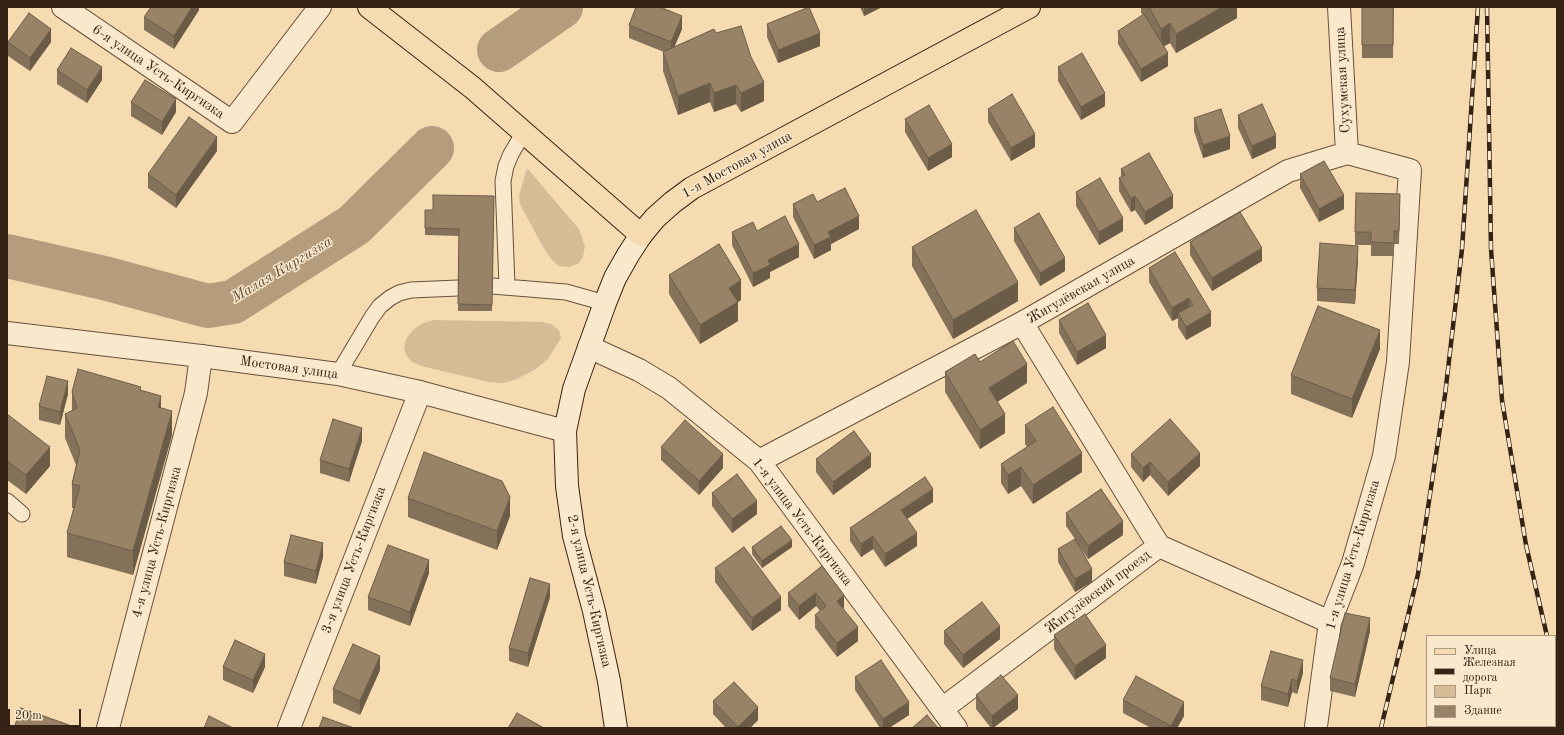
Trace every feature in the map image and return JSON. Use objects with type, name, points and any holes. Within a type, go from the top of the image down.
[{"type":"main road","points":[[369,7],[473,88],[641,235]]},
{"type":"main road","name":"1-я Мостовая улица","points":[[641,235],[655,218],[692,188],[1029,7]]},
{"type":"street","name":"6-я улица Усть-Киргизка","points":[[63,7],[232,122],[320,7]]},
{"type":"street","name":"Сухумская улица","points":[[1339,7],[1347,153]]},
{"type":"street","name":"1-я улица Усть-Киргизка","points":[[1316,726],[1330,622],[1353,563],[1384,456],[1398,362],[1410,170],[1347,153]]},
{"type":"street","name":"Жигулёвская улица","points":[[759,461],[1022,323],[1288,171],[1347,153]]},
{"type":"street","name":"1-я Мостовая улица","points":[[565,431],[574,389],[605,303],[615,278],[641,235]]},
{"type":"street","name":"Жигулёвский проезд","points":[[942,709],[1159,546],[1022,323]]},
{"type":"street","name":"Мостовая улица","points":[[7,333],[338,374],[420,392],[565,431]]},
{"type":"street","name":"1-я улица Усть-Киргизка","points":[[589,347],[639,370],[669,388],[759,461],[956,728]]},
{"type":"street","name":"4-я улица Усть-Киргизка","points":[[108,728],[196,394],[202,356]]},
{"type":"street","name":"3-я улица Усть-Киргизка","points":[[289,728],[420,392]]},
{"type":"street","name":"2-я улица Усть-Киргизка","points":[[565,431],[567,486],[574,536],[594,611],[609,681],[616,728]]},
{"type":"street","points":[[1159,546],[1330,622]]},
{"type":"lane","points":[[524,132],[511,154],[506,166],[503,181],[500,286],[566,292],[605,303]]},
{"type":"lane","points":[[338,374],[372,317],[380,306],[390,298],[399,293],[411,290],[458,288]]},
{"type":"lane","points":[[7,501],[22,514]]},
{"type":"green space","points":[[527,168],[579,229],[585,246],[583,257],[579,263],[569,267],[559,266],[552,260],[543,247],[520,204],[519,196]]},
{"type":"green space","points":[[434,320],[542,322],[551,324],[559,330],[561,338],[548,359],[536,369],[517,379],[504,383],[489,382],[425,367],[412,362],[406,355],[404,348],[406,339],[413,330],[423,323]]},
{"type":"building","points":[[151,7],[192,7],[174,36],[144,17]]},
{"type":"building","points":[[636,7],[660,7],[682,16],[671,42],[629,25]]},
{"type":"building","points":[[809,7],[820,33],[778,50],[767,24]]},
{"type":"building","points":[[1149,7],[1222,7],[1176,34],[1170,23],[1161,29]]},
{"type":"building","points":[[1362,7],[1393,7],[1393,45],[1362,45]]},
{"type":"building","points":[[29,13],[51,29],[30,58],[8,42]]},
{"type":"building","points":[[1144,14],[1168,53],[1141,69],[1118,31]]},
{"type":"building","points":[[741,26],[751,57],[764,82],[741,93],[736,85],[714,93],[710,83],[678,96],[663,52],[714,29],[716,33]]},
{"type":"building","points":[[71,48],[102,67],[87,90],[57,70]]},
{"type":"building","points":[[1082,53],[1105,93],[1081,107],[1058,67]]},
{"type":"building","points":[[145,80],[176,99],[162,122],[131,102]]},
{"type":"building","points":[[1012,94],[1035,134],[1011,148],[988,109]]},
{"type":"building","points":[[1262,104],[1276,135],[1252,146],[1238,115]]},
{"type":"building","points":[[929,105],[952,144],[928,158],[905,119]]},
{"type":"building","points":[[1221,109],[1230,136],[1203,145],[1194,118]]},
{"type":"building","points":[[189,117],[217,137],[176,195],[148,174]]},
{"type":"building","points":[[1149,153],[1173,195],[1145,212],[1135,196],[1131,199],[1119,178],[1125,175],[1121,169]]},
{"type":"building","points":[[1324,161],[1344,195],[1319,209],[1300,174]]},
{"type":"building","points":[[1100,178],[1123,218],[1099,232],[1076,192]]},
{"type":"building","points":[[845,188],[859,216],[828,232],[831,237],[814,245],[793,204],[813,194],[817,202]]},
{"type":"building","points":[[1356,193],[1400,194],[1399,231],[1394,231],[1394,243],[1371,242],[1371,232],[1355,232]]},
{"type":"building","points":[[433,195],[494,196],[492,305],[458,304],[459,229],[425,228],[425,210],[433,210]]},
{"type":"building","points":[[976,210],[1018,282],[953,320],[912,247]]},
{"type":"building","points":[[1240,212],[1262,248],[1212,278],[1190,242]]},
{"type":"building","points":[[1039,213],[1065,258],[1040,273],[1014,228]]},
{"type":"building","points":[[785,216],[799,244],[768,260],[770,265],[753,273],[732,232],[753,222],[757,231]]},
{"type":"building","points":[[1320,243],[1358,246],[1355,290],[1317,288]]},
{"type":"building","points":[[719,244],[741,280],[729,288],[738,302],[700,325],[669,275]]},
{"type":"building","points":[[1175,252],[1211,312],[1186,327],[1178,313],[1193,305],[1189,298],[1172,308],[1149,268]]},
{"type":"building","points":[[1088,303],[1106,335],[1077,352],[1059,320]]},
{"type":"building","points":[[1318,306],[1380,330],[1352,399],[1291,375]]},
{"type":"building","points":[[1013,341],[1027,364],[989,388],[1005,414],[980,430],[945,372],[975,354],[980,362]]},
{"type":"building","points":[[78,369],[141,387],[140,390],[161,396],[158,407],[172,411],[133,551],[67,533],[80,486],[72,484],[80,450],[65,414],[77,408],[72,392]]},
{"type":"building","points":[[47,376],[68,381],[60,412],[39,406]]},
{"type":"building","points":[[1053,407],[1082,453],[1033,485],[1021,467],[1008,475],[1001,464],[1036,441],[1025,425]]},
{"type":"building","points":[[7,414],[50,447],[26,475],[7,461]]},
{"type":"building","points":[[333,419],[362,428],[349,469],[320,460]]},
{"type":"building","points":[[1170,419],[1200,453],[1168,482],[1150,462],[1143,468],[1131,454]]},
{"type":"building","points":[[685,420],[723,454],[699,481],[661,447]]},
{"type":"building","points":[[854,431],[871,454],[833,482],[816,459]]},
{"type":"building","points":[[424,452],[502,481],[510,497],[497,531],[408,498]]},
{"type":"building","points":[[737,474],[757,501],[732,519],[712,493]]},
{"type":"building","points":[[925,477],[933,489],[901,510],[917,533],[885,554],[873,536],[861,544],[850,528]]},
{"type":"building","points":[[1101,489],[1123,521],[1088,546],[1066,513]]},
{"type":"building","points":[[781,526],[792,540],[762,561],[752,547]]},
{"type":"building","points":[[291,535],[323,543],[316,571],[284,562]]},
{"type":"building","points":[[1075,539],[1092,569],[1075,579],[1058,549]]},
{"type":"building","points":[[388,545],[429,560],[410,612],[368,597]]},
{"type":"building","points":[[744,547],[781,597],[752,618],[715,568]]},
{"type":"building","points":[[822,566],[844,595],[837,601],[858,627],[837,643],[815,615],[826,606],[816,593],[799,606],[788,593]]},
{"type":"building","points":[[530,578],[550,584],[528,653],[509,648]]},
{"type":"building","points":[[982,602],[1000,626],[963,655],[944,631]]},
{"type":"building","points":[[1345,613],[1370,618],[1355,684],[1330,678]]},
{"type":"building","points":[[1085,614],[1106,645],[1075,666],[1054,635]]},
{"type":"building","points":[[235,640],[265,654],[253,680],[223,667]]},
{"type":"building","points":[[353,644],[380,656],[360,701],[333,689]]},
{"type":"building","points":[[1271,651],[1303,660],[1297,681],[1292,679],[1288,694],[1261,686]]},
{"type":"building","points":[[881,660],[909,702],[883,719],[855,677]]},
{"type":"building","points":[[1001,675],[1018,695],[992,716],[976,695]]},
{"type":"building","points":[[1136,676],[1184,702],[1171,726],[1123,700]]},
{"type":"building","points":[[734,682],[758,707],[738,727],[713,701]]},
{"type":"building","points":[[21,708],[69,725],[68,728],[14,728]]},
{"type":"building","points":[[517,713],[544,728],[508,728]]},
{"type":"building","points":[[927,715],[938,728],[912,728]]},
{"type":"building","points":[[209,716],[233,728],[204,728]]},
{"type":"building","points":[[323,717],[354,728],[319,728]]},
{"type":"waterway","name":"Малая Киргизка","points":[[499,50],[561,7]]},
{"type":"waterway","name":"Малая Киргизка","points":[[7,256],[104,278],[208,306],[233,302],[354,225],[432,148]]},
{"type":"railway","points":[[1381,728],[1418,574],[1445,395],[1462,249],[1478,7]]},
{"type":"railway","points":[[1487,7],[1491,249],[1502,400],[1526,545],[1547,635]]},
{"type":"railway","points":[[1556,672],[1557,677]]}]
